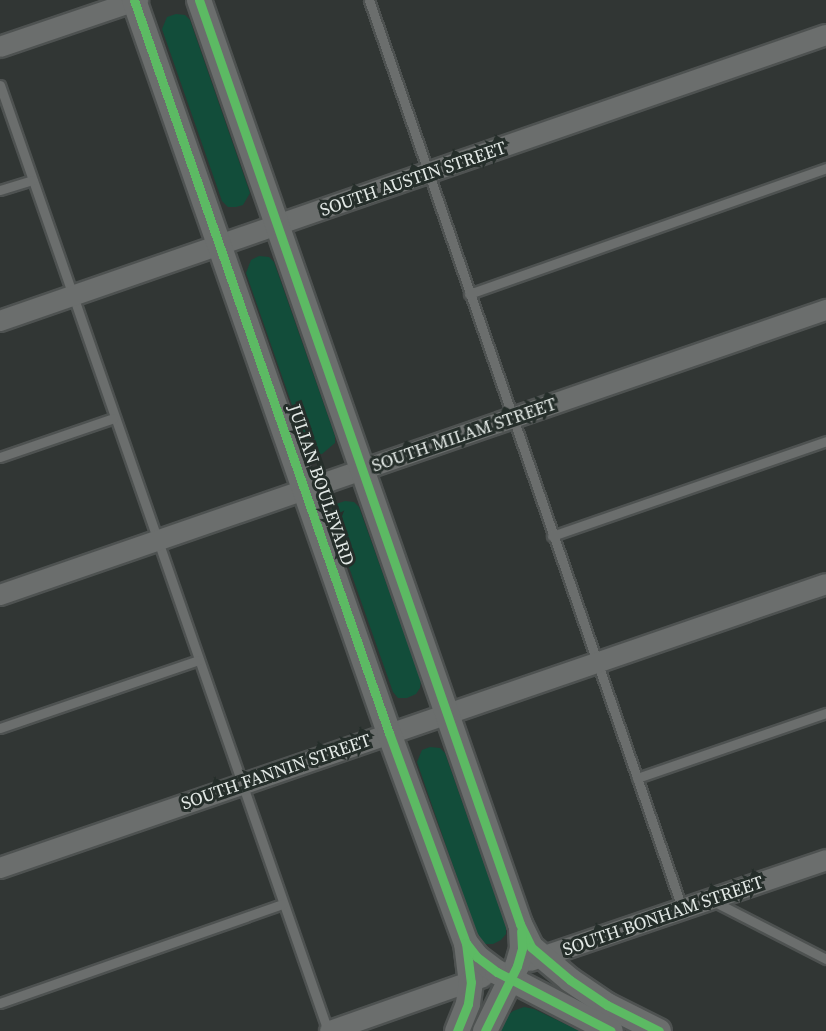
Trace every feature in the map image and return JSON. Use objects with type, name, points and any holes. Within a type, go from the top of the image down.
[{"type":"street","points":[[0,47],[136,0]]},
{"type":"street","name":"JULIAN BOULEVARD","points":[[136,0],[389,733],[466,943],[471,982],[468,1004],[457,1031]]},
{"type":"street","points":[[199,0],[520,924],[531,946],[542,957],[607,1005],[659,1031]]},
{"type":"street","name":"SOUTH AUSTIN STREET","points":[[0,321],[826,35]]},
{"type":"street","name":"SOUTH MILAM STREET","points":[[0,595],[826,310]]},
{"type":"street","name":"SOUTH FANNIN STREET","points":[[0,868],[826,584]]},
{"type":"street","name":"SOUTH BONHAM STREET","points":[[329,1031],[471,982],[508,972],[542,957],[683,911],[826,860]]},
{"type":"street","points":[[485,1031],[508,972],[522,948],[520,924]]},
{"type":"street","points":[[466,943],[477,957],[508,972],[611,1031]]},
{"type":"lane","points":[[369,0],[511,419],[683,911]]},
{"type":"lane","points":[[0,85],[156,541],[244,783],[283,904],[329,1031]]},
{"type":"lane","points":[[469,294],[826,168]]},
{"type":"lane","points":[[0,190],[33,180]]},
{"type":"lane","points":[[0,457],[114,418]]},
{"type":"lane","points":[[552,536],[826,441]]},
{"type":"lane","points":[[0,728],[199,660]]},
{"type":"lane","points":[[637,778],[826,713]]},
{"type":"lane","points":[[712,901],[826,959]]},
{"type":"lane","points":[[0,1003],[283,904]]},
{"type":"green space","points":[[176,14],[185,15],[190,20],[250,193],[243,205],[228,207],[222,201],[162,29],[167,17]]},
{"type":"green space","points":[[259,256],[269,257],[274,262],[335,436],[335,443],[322,454],[313,453],[307,448],[246,273],[251,260]]},
{"type":"green space","points":[[345,501],[354,502],[359,507],[421,680],[416,694],[407,698],[398,698],[393,692],[331,516],[336,504]]},
{"type":"green space","points":[[430,747],[440,748],[445,753],[506,926],[506,934],[493,944],[484,944],[478,938],[417,762],[422,750]]},
{"type":"green space","points":[[524,1007],[534,1009],[580,1031],[499,1031],[505,1018],[513,1011]]},
{"type":"cycle path","points":[[134,0],[389,733],[466,943],[471,982],[468,1004],[457,1031]]},
{"type":"cycle path","points":[[199,0],[520,924],[531,947],[570,980],[607,1005],[659,1031]]},
{"type":"cycle path","points":[[485,1031],[517,966],[522,948],[521,931]]},
{"type":"cycle path","points":[[466,943],[477,957],[497,972],[611,1031]]}]
